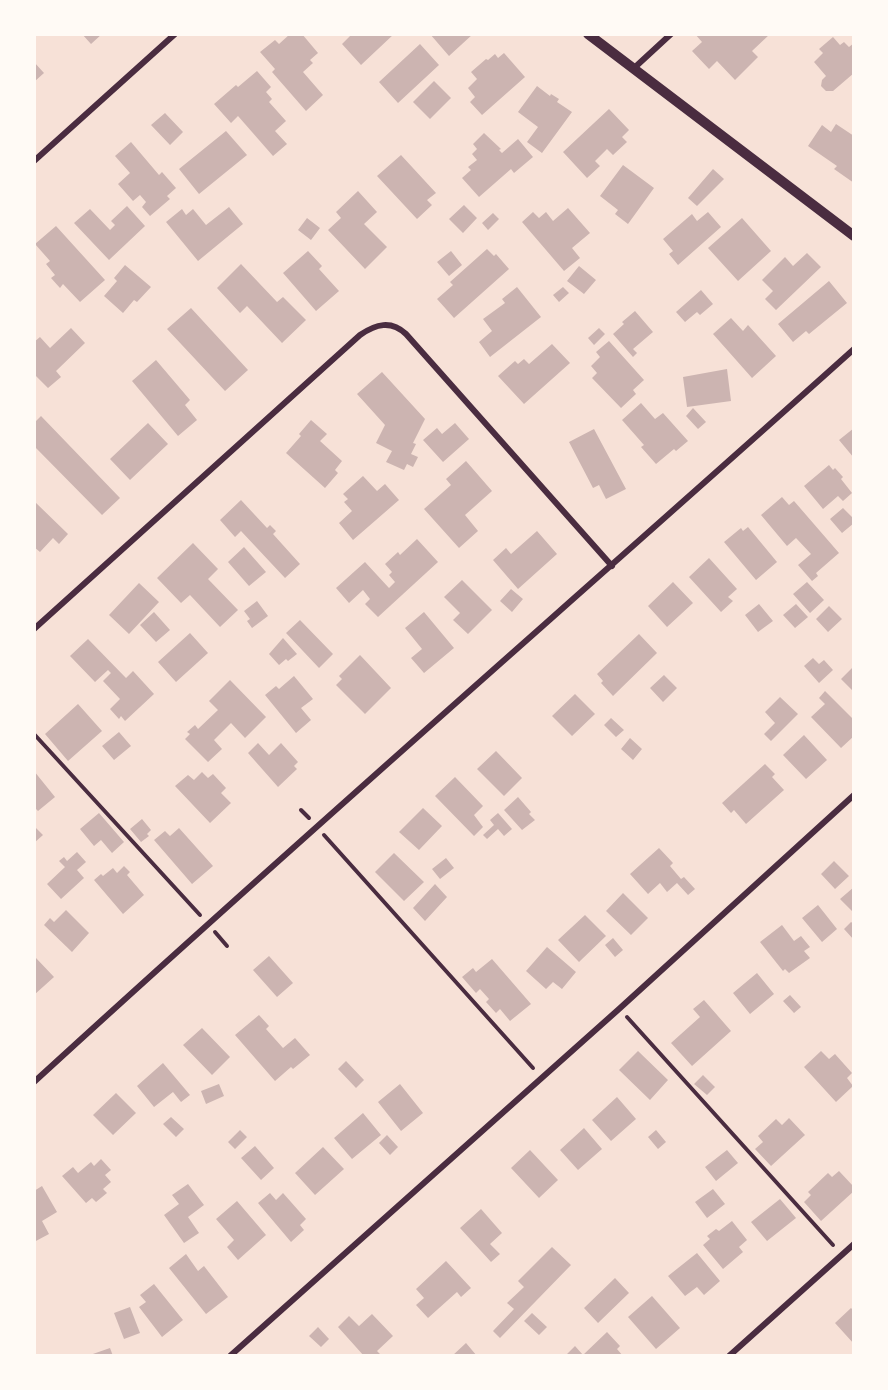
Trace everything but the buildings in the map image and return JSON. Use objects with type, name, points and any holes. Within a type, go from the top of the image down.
[{"type":"street","points":[[34,161],[175,34]]},
{"type":"street","points":[[588,34],[854,236]]},
{"type":"street","points":[[633,69],[671,34]]},
{"type":"street","points":[[34,629],[360,335],[381,324],[400,328],[406,334],[612,566]]},
{"type":"street","points":[[34,1082],[207,924],[854,349]]},
{"type":"street","points":[[230,1356],[619,1009],[854,795]]},
{"type":"street","points":[[729,1356],[854,1244]]},
{"type":"path","points":[[34,734],[192,908]]},
{"type":"path","points":[[336,848],[527,1061]]},
{"type":"path","points":[[630,1021],[825,1237]]}]
